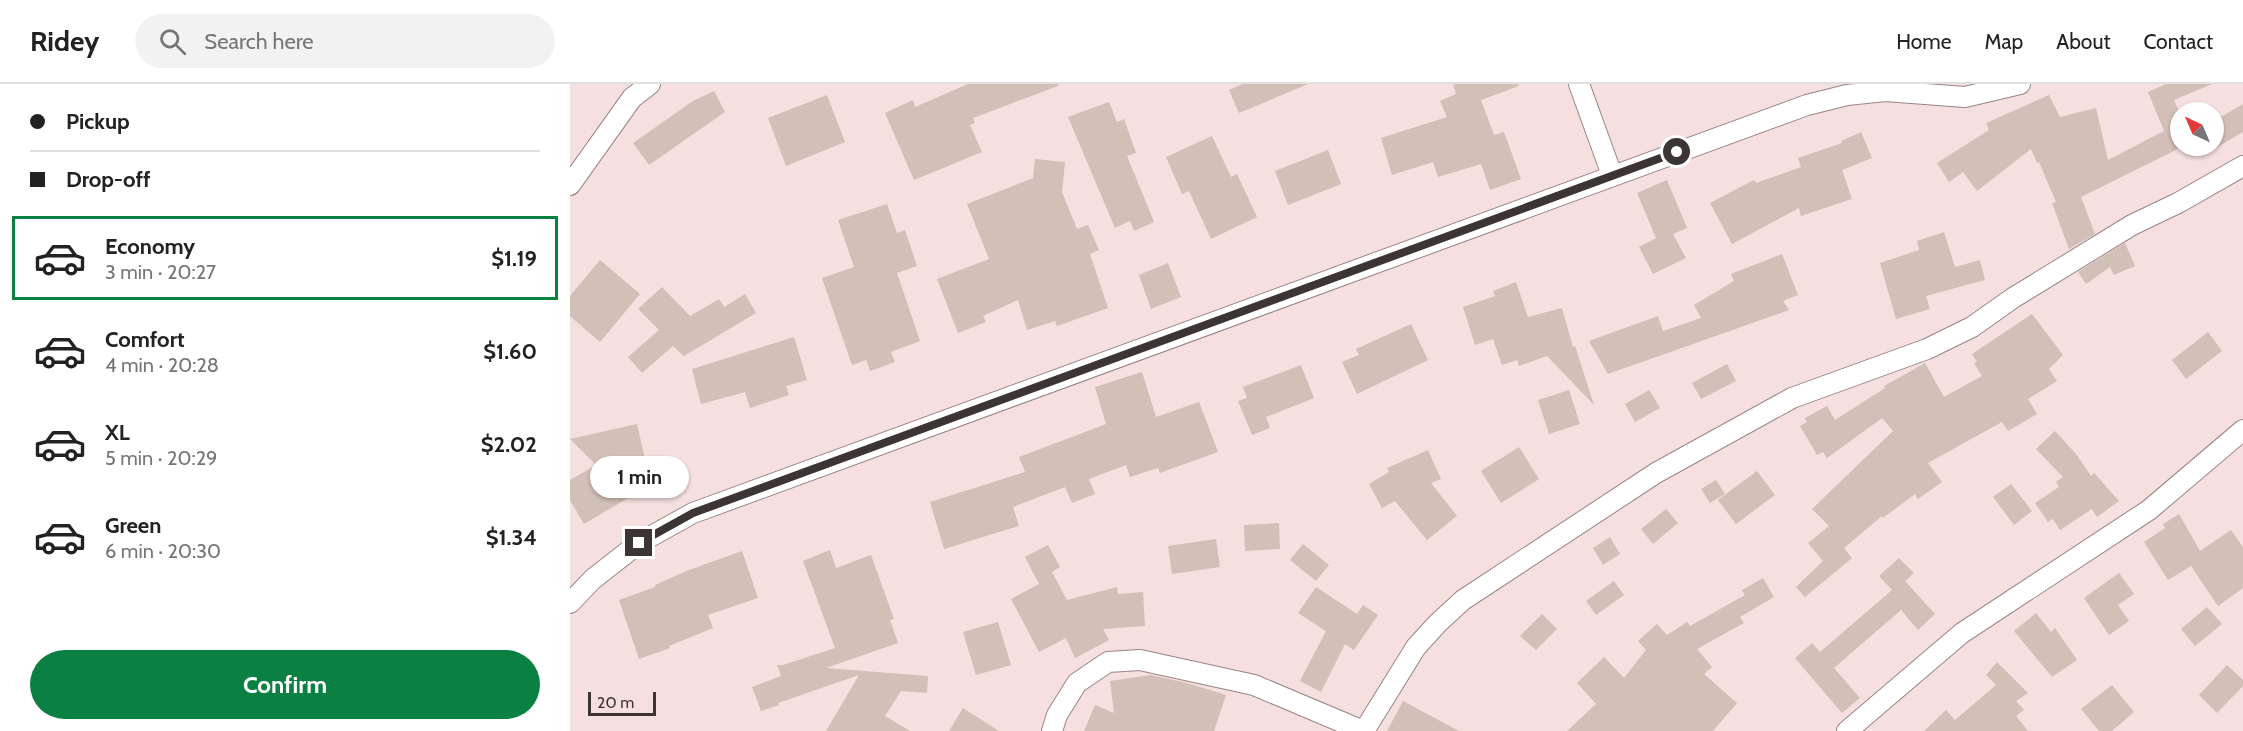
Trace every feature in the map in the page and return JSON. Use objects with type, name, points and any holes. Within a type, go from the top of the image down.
[{"type":"street","points":[[570,185],[632,98],[650,84]]},
{"type":"street","points":[[1579,84],[1612,175]]},
{"type":"street","points":[[570,603],[593,579],[639,543],[693,513],[1807,105],[1888,88],[1965,97],[2019,84]]},
{"type":"street","points":[[1052,731],[1057,715],[1077,683],[1108,662],[1140,660],[1254,685],[1364,731],[1416,647],[1438,623],[1473,594],[1656,472],[1792,398],[1927,349],[1972,327],[2013,298],[2132,225],[2178,203],[2243,166]]},
{"type":"street","points":[[1847,731],[1962,633],[2149,510],[2243,430]]},
{"type":"building","points":[[968,84],[1058,84],[1058,86],[973,118],[975,123],[970,125],[982,152],[914,180],[885,113],[913,100],[915,107]]},
{"type":"building","points":[[1243,84],[1308,84],[1239,113],[1229,90]]},
{"type":"building","points":[[1453,84],[1518,84],[1519,86],[1481,100],[1494,135],[1504,132],[1521,179],[1490,190],[1481,164],[1438,177],[1433,162],[1392,175],[1381,138],[1447,117],[1440,101],[1456,94]]},
{"type":"building","points":[[2166,84],[2212,84],[2174,100],[2175,102],[2170,102],[2170,153],[2081,197],[2095,234],[2069,249],[2052,203],[2056,202],[2031,149],[1977,191],[1963,172],[1949,182],[1937,163],[1989,130],[1986,123],[2049,95],[2060,117],[2096,108],[2108,160],[2164,131],[2148,92]]},
{"type":"building","points":[[714,91],[725,112],[649,165],[633,143],[693,101]]},
{"type":"building","points":[[827,95],[845,142],[786,166],[768,118]]},
{"type":"building","points":[[1109,102],[1117,122],[1124,119],[1136,153],[1127,156],[1154,222],[1134,231],[1130,221],[1115,228],[1068,117]]},
{"type":"building","points":[[2243,104],[2243,132],[2224,143],[2224,115]]},
{"type":"building","points":[[1861,132],[1872,158],[1842,170],[1852,199],[1801,216],[1799,208],[1732,244],[1710,203],[1754,180],[1756,183],[1801,167],[1798,158],[1842,143],[1841,141]]},
{"type":"building","points":[[1212,136],[1231,177],[1237,174],[1257,217],[1211,239],[1189,191],[1182,194],[1166,157]]},
{"type":"building","points":[[1328,150],[1341,184],[1288,205],[1275,171]]},
{"type":"building","points":[[1035,159],[1065,162],[1062,192],[1077,229],[1088,225],[1099,250],[1090,254],[1108,308],[1057,326],[1055,321],[1027,330],[1018,300],[983,316],[986,322],[958,333],[937,279],[989,259],[967,204],[1033,178]]},
{"type":"building","points":[[1667,180],[1687,228],[1673,234],[1686,258],[1653,274],[1639,247],[1656,238],[1637,193]]},
{"type":"building","points":[[887,204],[897,233],[905,230],[917,266],[897,273],[920,341],[891,352],[895,362],[870,371],[866,360],[852,365],[822,278],[854,267],[838,220]]},
{"type":"building","points":[[1944,232],[1955,267],[1980,260],[1985,280],[1926,296],[1930,309],[1896,319],[1880,263],[1919,250],[1917,241]]},
{"type":"building","points":[[2125,243],[2135,266],[2114,275],[2110,267],[2086,284],[2078,272]]},
{"type":"building","points":[[1782,254],[1798,295],[1783,301],[1789,310],[1608,374],[1589,341],[1658,316],[1663,331],[1701,318],[1694,305],[1734,281],[1731,274]]},
{"type":"building","points":[[600,260],[640,294],[600,342],[570,316],[570,296]]},
{"type":"building","points":[[1168,263],[1181,297],[1151,309],[1139,275]]},
{"type":"building","points":[[1516,282],[1528,317],[1562,308],[1594,405],[1547,356],[1519,366],[1517,360],[1502,365],[1493,339],[1475,345],[1463,307],[1495,296],[1493,291]]},
{"type":"building","points":[[662,287],[690,316],[719,299],[724,307],[745,294],[756,313],[684,356],[673,346],[642,373],[628,357],[659,330],[638,309]]},
{"type":"building","points":[[2032,314],[2063,355],[2049,369],[2057,381],[2028,399],[2037,414],[2008,431],[2002,422],[1928,463],[1942,482],[1918,499],[1915,494],[1883,518],[1882,516],[1844,548],[1852,558],[1805,597],[1796,587],[1823,561],[1808,543],[1829,526],[1812,509],[1893,431],[1882,418],[1827,458],[1823,452],[1817,455],[1800,426],[1807,422],[1805,418],[1827,406],[1835,420],[1885,388],[1884,386],[1925,363],[1944,397],[1982,376],[1974,363],[1977,362],[1972,354]]},
{"type":"building","points":[[1411,324],[1428,360],[1357,394],[1342,362],[1359,355],[1356,349]]},
{"type":"building","points":[[2208,332],[2222,351],[2186,379],[2172,360]]},
{"type":"building","points":[[794,337],[807,380],[786,386],[789,395],[750,408],[745,392],[701,404],[692,369]]},
{"type":"building","points":[[1727,364],[1736,381],[1701,399],[1692,383]]},
{"type":"building","points":[[1301,365],[1314,398],[1266,417],[1270,428],[1252,435],[1238,401],[1247,398],[1243,387]]},
{"type":"building","points":[[1142,372],[1156,417],[1199,402],[1218,452],[1160,473],[1158,468],[1130,477],[1126,465],[1089,479],[1095,494],[1072,503],[1065,487],[1013,507],[1019,526],[944,549],[930,502],[1025,472],[1019,457],[1106,424],[1095,387]]},
{"type":"building","points":[[1569,390],[1580,424],[1549,434],[1538,400]]},
{"type":"building","points":[[1649,390],[1660,408],[1635,422],[1625,404]]},
{"type":"building","points":[[637,424],[647,468],[620,474],[633,495],[584,524],[570,500],[570,480],[596,465],[570,439]]},
{"type":"building","points":[[2055,431],[2076,454],[2091,476],[2094,473],[2119,501],[2097,517],[2092,509],[2060,530],[2053,519],[2048,522],[2035,503],[2059,487],[2056,482],[2063,477],[2036,449]]},
{"type":"building","points":[[1519,447],[1539,479],[1501,503],[1481,471]]},
{"type":"building","points":[[1428,450],[1441,479],[1431,483],[1457,516],[1427,540],[1395,501],[1382,508],[1369,484],[1389,472],[1387,468]]},
{"type":"building","points":[[1757,471],[1775,495],[1736,524],[1718,500]]},
{"type":"building","points":[[1716,480],[1725,494],[1710,503],[1701,489]]},
{"type":"building","points":[[2011,484],[2032,511],[2014,525],[1993,497]]},
{"type":"building","points":[[1666,509],[1678,523],[1653,544],[1641,529]]},
{"type":"building","points":[[2179,514],[2200,551],[2231,530],[2243,547],[2243,588],[2218,606],[2191,566],[2168,580],[2144,542],[2165,528],[2163,524]]},
{"type":"building","points":[[1279,523],[1280,549],[1245,551],[1244,525]]},
{"type":"building","points":[[1610,537],[1620,554],[1603,565],[1593,548]]},
{"type":"building","points":[[1216,539],[1220,567],[1172,574],[1168,546]]},
{"type":"building","points":[[1303,544],[1329,565],[1316,581],[1290,560]]},
{"type":"building","points":[[1048,545],[1060,567],[1052,572],[1067,600],[1117,587],[1118,594],[1143,592],[1145,626],[1103,629],[1109,640],[1075,658],[1066,638],[1039,652],[1011,599],[1039,584],[1025,557]]},
{"type":"building","points":[[830,550],[836,568],[871,555],[894,619],[890,620],[898,643],[826,668],[928,676],[927,693],[901,691],[885,716],[910,731],[826,731],[859,675],[761,711],[752,687],[781,676],[777,665],[835,648],[803,561]]},
{"type":"building","points":[[742,551],[758,598],[708,615],[713,628],[669,646],[670,648],[639,659],[619,600],[655,587],[689,570]]},
{"type":"building","points":[[1899,558],[1914,573],[1905,581],[1935,614],[1918,630],[1901,610],[1834,668],[1860,698],[1842,713],[1795,658],[1812,643],[1820,652],[1892,590],[1879,576]]},
{"type":"building","points":[[2119,573],[2134,594],[2118,605],[2129,621],[2109,635],[2084,598]]},
{"type":"building","points":[[1763,578],[1774,597],[1740,617],[1744,623],[1697,649],[1712,667],[1704,674],[1737,703],[1713,731],[1567,731],[1596,704],[1577,683],[1604,657],[1624,678],[1646,650],[1638,641],[1657,624],[1667,635],[1687,622],[1690,626],[1745,595],[1742,590]]},
{"type":"building","points":[[1614,581],[1624,595],[1596,615],[1586,601]]},
{"type":"building","points":[[1316,587],[1357,614],[1363,605],[1378,615],[1354,650],[1345,644],[1321,692],[1300,681],[1326,631],[1298,613]]},
{"type":"building","points":[[2207,607],[2222,624],[2195,646],[2181,629]]},
{"type":"building","points":[[2036,613],[2051,632],[2055,628],[2077,660],[2052,677],[2014,631]]},
{"type":"building","points":[[1542,614],[1557,629],[1536,650],[1520,636]]},
{"type":"building","points":[[998,622],[1011,665],[976,675],[963,632]]},
{"type":"building","points":[[1997,662],[2028,693],[2016,701],[2024,710],[2016,716],[2028,731],[1924,731],[1946,710],[1955,720],[1996,685],[1986,675]]},
{"type":"building","points":[[2227,665],[2243,680],[2243,686],[2217,713],[2199,695]]},
{"type":"building","points":[[1151,675],[1226,695],[1214,731],[1084,731],[1095,705],[1114,713],[1110,681]]},
{"type":"building","points":[[2112,685],[2134,712],[2112,731],[2099,731],[2081,709]]},
{"type":"building","points":[[1403,701],[1459,731],[1387,731]]},
{"type":"building","points":[[963,708],[999,731],[949,731]]},
{"type":"route","points":[[639,543],[693,513],[1677,152]]}]
